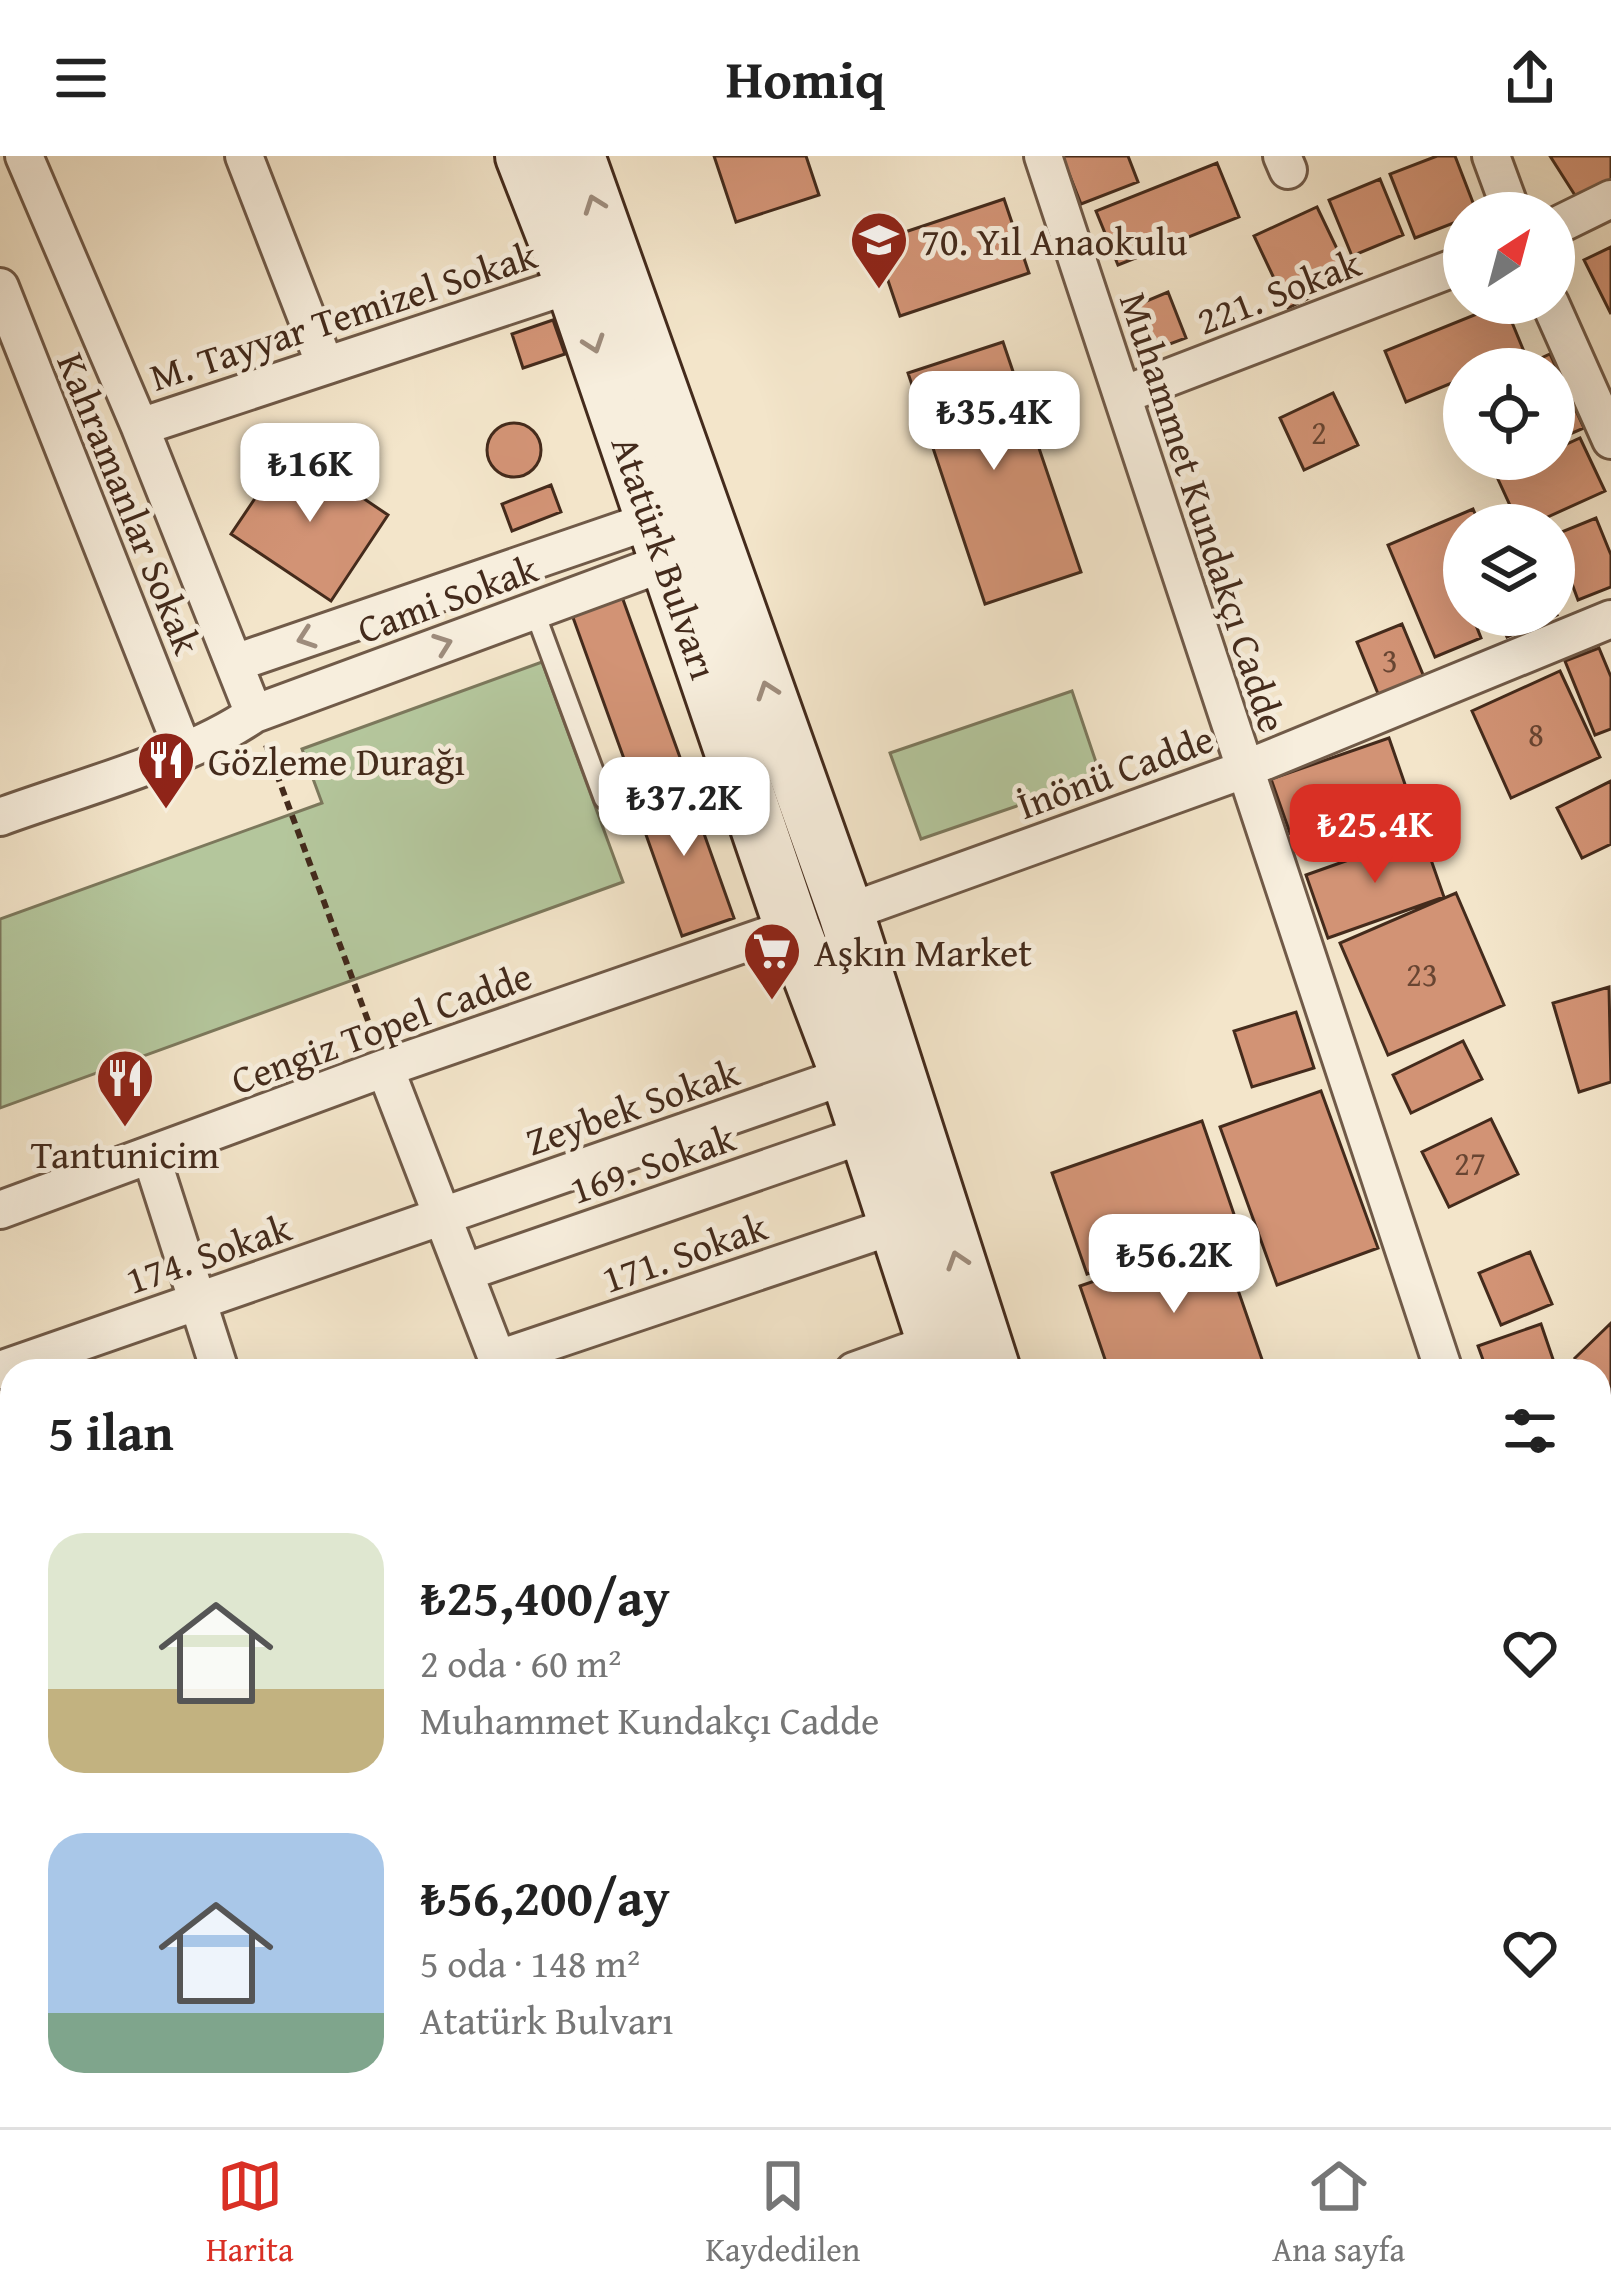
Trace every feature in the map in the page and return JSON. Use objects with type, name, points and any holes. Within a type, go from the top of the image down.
[{"type":"main road","name":"Atatürk Bulvarı","points":[[523,156],[662,540],[940,1357]]},
{"type":"main road","name":"Atatürk Bulvarı","points":[[577,156],[845,914],[989,1359]]},
{"type":"street","points":[[24,156],[140,427],[254,714]]},
{"type":"street","points":[[244,156],[325,365]]},
{"type":"street","name":"Muhammet Kundakçı Cadde","points":[[1043,156],[1435,1359]]},
{"type":"street","points":[[1491,156],[1504,192]]},
{"type":"street","points":[[1575,216],[1611,199]]},
{"type":"street","name":"221. Sokak","points":[[1123,395],[1443,272]]},
{"type":"street","name":"M. Tayyar Temizel Sokak","points":[[140,427],[573,284]]},
{"type":"street","name":"Kahramanlar Sokak","points":[[0,287],[183,750]]},
{"type":"street","points":[[1559,324],[1611,440]]},
{"type":"street","name":"Cami Sokak","points":[[235,663],[516,564],[662,540]]},
{"type":"street","name":"Cami Sokak","points":[[0,817],[230,731],[254,714],[534,610],[662,540]]},
{"type":"street","points":[[516,564],[534,610]]},
{"type":"street","name":"İnönü Cadde","points":[[845,914],[1243,770],[1611,619]]},
{"type":"street","name":"Cengiz Topel Cadde","points":[[0,1210],[385,1068],[792,927]]},
{"type":"street","points":[[385,1068],[498,1359]]},
{"type":"street","name":"Zeybek Sokak","points":[[444,1215],[848,1076]]},
{"type":"street","name":"169. Sokak","points":[[466,1272],[866,1135]]},
{"type":"street","points":[[151,1156],[216,1359]]},
{"type":"street","name":"174. Sokak","points":[[32,1359],[444,1215]]},
{"type":"street","name":"171. Sokak","points":[[517,1359],[896,1225]]},
{"type":"lane","points":[[534,610],[604,799]]},
{"type":"path","points":[[254,714],[385,1068]]},
{"type":"green space","points":[[542,662],[623,882],[0,1108],[0,919],[322,803],[302,749]]},
{"type":"green space","points":[[1072,691],[1101,777],[921,839],[890,753]]},
{"type":"building","points":[[714,156],[806,156],[819,195],[736,222]]},
{"type":"building","points":[[1062,156],[1128,156],[1138,182],[1081,204]]},
{"type":"building","points":[[1437,156],[1455,156],[1469,192],[1443,192],[1443,227],[1415,238],[1390,174]]},
{"type":"building","points":[[1550,156],[1611,156],[1611,179],[1578,200]]},
{"type":"building","points":[[1217,163],[1239,217],[1118,265],[1096,211]]},
{"type":"building","points":[[1380,179],[1403,235],[1352,256],[1329,200]]},
{"type":"building","points":[[1004,199],[1029,273],[900,316],[875,242]]},
{"type":"building","points":[[1317,207],[1351,278],[1288,308],[1254,236]]},
{"type":"building","points":[[1611,247],[1611,314],[1584,260]]},
{"type":"building","points":[[1168,292],[1186,338],[1143,354],[1125,310]]},
{"type":"building","points":[[553,320],[565,354],[523,368],[512,334]]},
{"type":"building","points":[[1452,324],[1513,324],[1523,348],[1443,348],[1443,387],[1406,402],[1385,351]]},
{"type":"building","points":[[1003,342],[1081,572],[985,604],[908,373]]},
{"type":"building","points":[[1333,393],[1358,445],[1304,470],[1280,418]]},
{"type":"building","points":[[1575,408],[1584,428],[1575,432]]},
{"type":"building","points":[[514,423],[533,431],[541,450],[533,469],[514,477],[495,469],[487,450],[495,431]]},
{"type":"building","points":[[1580,438],[1605,491],[1575,505],[1509,504],[1498,480],[1575,480],[1575,440]]},
{"type":"building","points":[[289,448],[388,515],[331,601],[231,534]]},
{"type":"building","points":[[551,485],[561,512],[512,531],[502,504]]},
{"type":"building","points":[[1596,518],[1611,555],[1611,587],[1578,600],[1575,592],[1575,526]]},
{"type":"building","points":[[1443,522],[1443,636],[1481,638],[1435,657],[1388,545]]},
{"type":"building","points":[[621,594],[686,774],[636,792],[571,612]]},
{"type":"building","points":[[1402,624],[1424,677],[1379,696],[1357,642]]},
{"type":"building","points":[[1599,648],[1611,677],[1611,729],[1595,735],[1565,661]]},
{"type":"building","points":[[1560,671],[1600,757],[1511,798],[1472,711]]},
{"type":"building","points":[[1389,738],[1408,793],[1290,833],[1271,779]]},
{"type":"building","points":[[1611,781],[1611,844],[1582,858],[1557,808]]},
{"type":"building","points":[[686,783],[734,918],[682,936],[634,801]]},
{"type":"building","points":[[1422,834],[1444,897],[1328,938],[1306,875]]},
{"type":"building","points":[[1456,893],[1504,1005],[1388,1055],[1340,943]]},
{"type":"building","points":[[1609,987],[1611,1082],[1579,1092],[1553,1003]]},
{"type":"building","points":[[1296,1012],[1314,1068],[1252,1087],[1234,1031]]},
{"type":"building","points":[[1463,1041],[1482,1079],[1411,1113],[1393,1075]]},
{"type":"building","points":[[1321,1091],[1378,1248],[1277,1285],[1220,1127]]},
{"type":"building","points":[[1491,1119],[1518,1174],[1449,1207],[1422,1152]]},
{"type":"building","points":[[1202,1121],[1237,1223],[1087,1274],[1052,1173]]},
{"type":"building","points":[[1220,1238],[1262,1359],[1105,1359],[1080,1286]]},
{"type":"building","points":[[1530,1252],[1552,1304],[1501,1325],[1479,1273]]},
{"type":"building","points":[[1611,1323],[1611,1359],[1575,1358]]},
{"type":"building","points":[[1541,1324],[1553,1359],[1483,1359],[1478,1346]]},
{"type":"place","name":"70. Yıl Anaokulu","points":[[879,291]]},
{"type":"place","name":"Gözleme Durağı","points":[[166,811]]},
{"type":"place","name":"Aşkın Market","points":[[772,1002]]},
{"type":"place","name":"Tantunicim","points":[[125,1129]]}]
